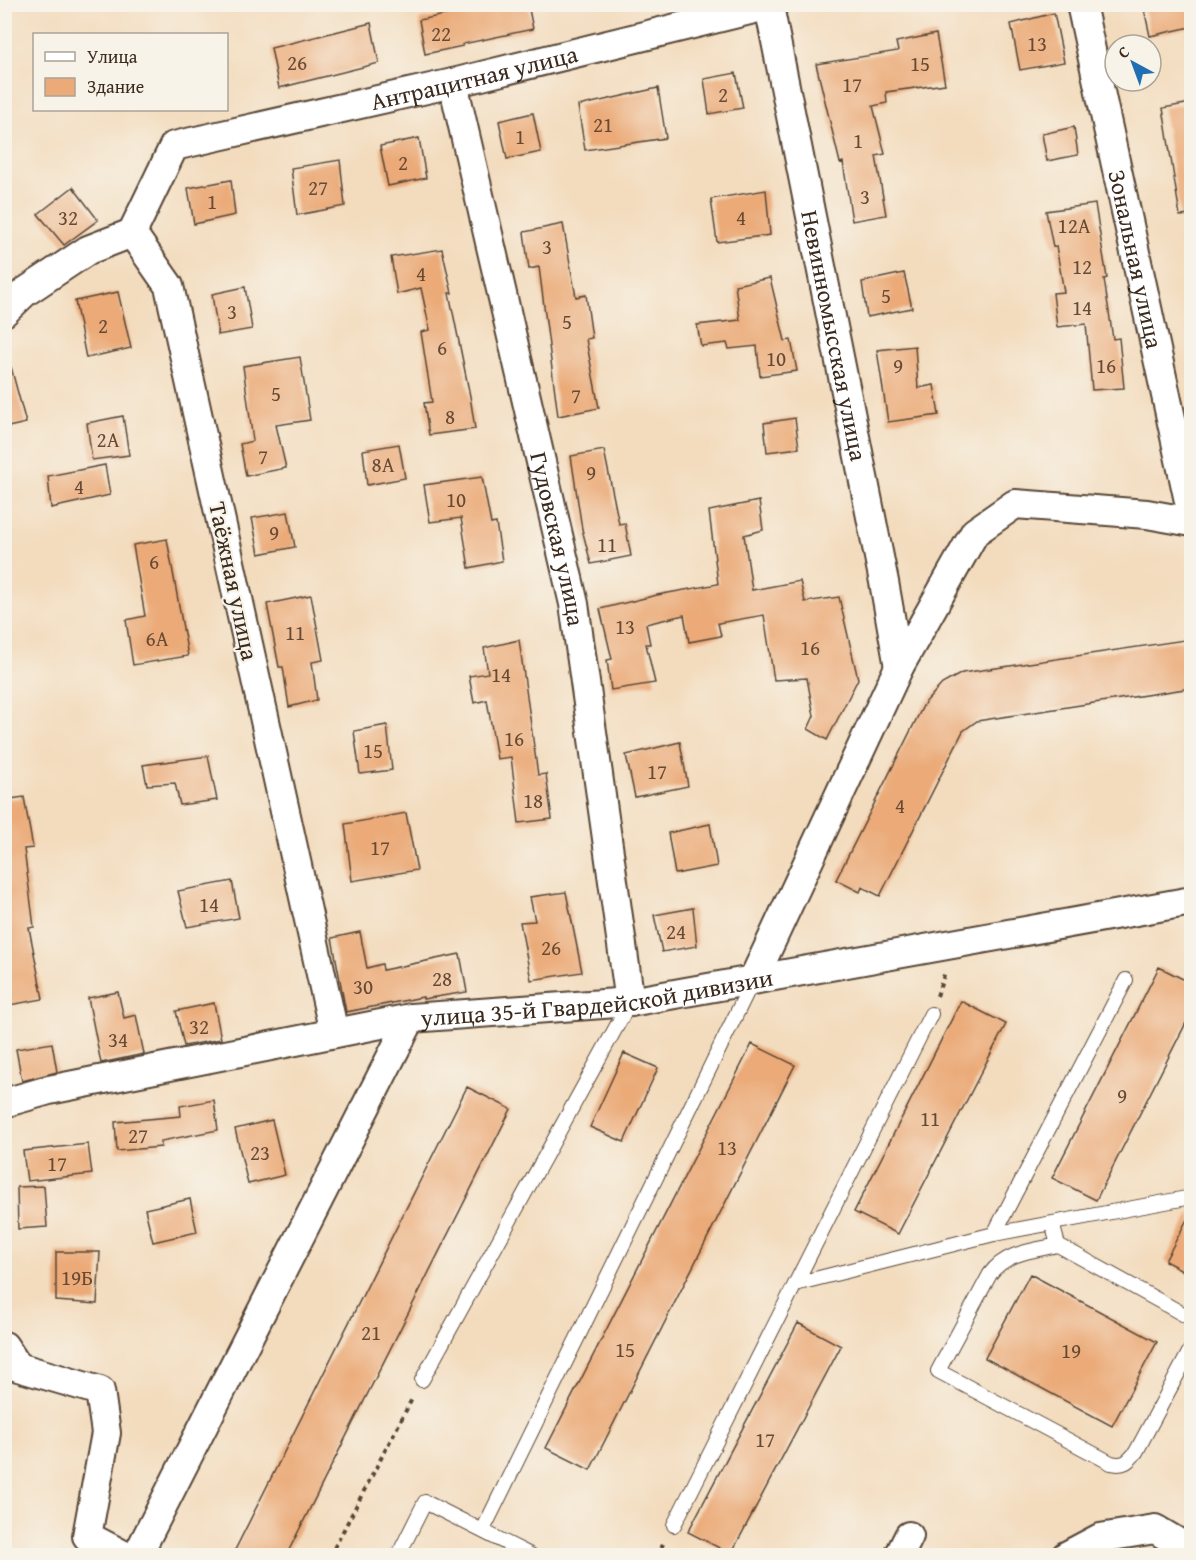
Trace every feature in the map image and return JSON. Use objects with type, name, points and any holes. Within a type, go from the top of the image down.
[{"type":"street","name":"Зональная улица","points":[[1081,4],[1191,515]]},
{"type":"street","name":"Антрацитная улица","points":[[132,233],[174,146],[453,83],[772,5]]},
{"type":"street","name":"Невинномысская улица","points":[[772,5],[899,667]]},
{"type":"street","name":"Гудовская улица","points":[[453,83],[574,604],[630,1002]]},
{"type":"street","points":[[4,312],[25,291],[88,250],[132,233]]},
{"type":"street","name":"Таёжная улица","points":[[132,233],[169,286],[334,1033]]},
{"type":"street","points":[[754,978],[899,667],[975,532],[1015,504],[1147,514],[1191,522]]},
{"type":"street","name":"улица 35-й Гвардейской дивизии","points":[[4,1103],[49,1090],[411,1018],[630,1002],[1191,900]]},
{"type":"street","points":[[137,1556],[411,1018]]},
{"type":"street","points":[[4,1346],[18,1367],[100,1390],[106,1433],[87,1536],[125,1556]]},
{"type":"street","points":[[1066,1556],[1100,1538],[1155,1529],[1191,1551]]},
{"type":"lane","points":[[483,1530],[754,978]]},
{"type":"lane","points":[[994,1233],[1126,980]]},
{"type":"lane","points":[[422,1380],[630,1002]]},
{"type":"lane","points":[[674,1525],[931,1014]]},
{"type":"lane","points":[[795,1284],[994,1233],[1191,1197]]},
{"type":"lane","points":[[1052,1223],[1058,1245]]},
{"type":"lane","points":[[1191,1320],[1058,1245],[1018,1254],[1006,1258],[997,1265],[938,1371],[1111,1463],[1120,1465],[1128,1461],[1136,1452],[1191,1347]]},
{"type":"lane","points":[[398,1556],[425,1502],[532,1556]]},
{"type":"path","points":[[931,1014],[954,943]]},
{"type":"path","points":[[330,1556],[422,1380]]},
{"type":"building","points":[[500,4],[528,4],[533,29],[425,54],[419,20]]},
{"type":"building","points":[[1143,4],[1191,4],[1191,27],[1163,33],[1149,33]]},
{"type":"building","points":[[1054,13],[1064,62],[1020,70],[1011,24]]},
{"type":"building","points":[[371,23],[379,63],[279,88],[271,48]]},
{"type":"building","points":[[936,34],[945,84],[886,92],[887,103],[873,106],[885,154],[876,156],[886,215],[852,221],[843,162],[840,163],[816,64],[898,51],[896,42]]},
{"type":"building","points":[[736,73],[743,108],[709,114],[704,79]]},
{"type":"building","points":[[658,88],[666,138],[585,150],[578,106]]},
{"type":"building","points":[[1191,103],[1191,215],[1180,216],[1163,108]]},
{"type":"building","points":[[533,113],[541,152],[507,159],[499,121]]},
{"type":"building","points":[[1074,127],[1078,155],[1047,161],[1042,134]]},
{"type":"building","points":[[419,138],[426,178],[388,186],[380,146]]},
{"type":"building","points":[[340,160],[345,206],[297,215],[291,168]]},
{"type":"building","points":[[231,180],[235,215],[194,224],[188,188]]},
{"type":"building","points":[[73,187],[98,220],[64,245],[38,214]]},
{"type":"building","points":[[766,190],[770,235],[717,242],[711,199]]},
{"type":"building","points":[[1095,204],[1107,278],[1104,279],[1113,339],[1119,338],[1124,388],[1092,390],[1086,324],[1057,327],[1053,293],[1064,292],[1056,246],[1053,247],[1046,211]]},
{"type":"building","points":[[563,224],[576,297],[586,295],[592,338],[586,339],[599,408],[558,416],[539,267],[529,269],[524,232]]},
{"type":"building","points":[[442,249],[452,293],[449,293],[475,429],[429,435],[424,403],[432,402],[421,332],[430,330],[421,288],[397,294],[391,257]]},
{"type":"building","points":[[904,273],[912,308],[867,317],[862,282]]},
{"type":"building","points":[[770,278],[785,341],[791,340],[797,371],[760,376],[757,346],[729,349],[727,343],[701,346],[697,325],[740,320],[735,285]]},
{"type":"building","points":[[245,287],[252,329],[218,335],[212,294]]},
{"type":"building","points":[[118,292],[131,348],[86,358],[75,301]]},
{"type":"building","points":[[915,346],[918,388],[934,385],[939,415],[888,422],[877,350]]},
{"type":"building","points":[[300,357],[310,420],[276,425],[286,468],[246,476],[240,444],[253,441],[243,366]]},
{"type":"building","points":[[11,367],[26,423],[4,428],[4,368]]},
{"type":"building","points":[[123,416],[129,455],[92,460],[87,423]]},
{"type":"building","points":[[795,418],[799,448],[767,452],[764,423]]},
{"type":"building","points":[[399,444],[405,478],[367,485],[363,450]]},
{"type":"building","points":[[604,450],[619,524],[625,523],[631,556],[591,564],[582,529],[571,456]]},
{"type":"building","points":[[105,465],[110,495],[51,508],[48,476]]},
{"type":"building","points":[[482,477],[491,524],[496,523],[502,561],[469,568],[461,518],[430,522],[424,485]]},
{"type":"building","points":[[759,501],[763,530],[744,535],[752,590],[800,581],[805,602],[839,597],[858,679],[827,740],[808,729],[814,716],[807,678],[774,680],[764,615],[718,623],[721,636],[689,642],[684,615],[646,624],[650,644],[646,644],[655,683],[611,690],[607,660],[612,659],[600,609],[657,595],[718,584],[709,511]]},
{"type":"building","points":[[288,512],[295,547],[259,554],[252,518]]},
{"type":"building","points":[[167,539],[188,656],[133,665],[126,620],[145,616],[133,545]]},
{"type":"building","points":[[311,595],[323,660],[312,662],[317,700],[289,707],[283,667],[279,667],[267,604]]},
{"type":"building","points":[[1191,639],[1191,688],[977,721],[963,731],[880,896],[862,887],[860,892],[836,880],[924,704],[942,684],[962,673]]},
{"type":"building","points":[[519,640],[538,775],[546,774],[552,819],[519,823],[511,757],[497,759],[487,700],[474,703],[469,676],[488,673],[484,648]]},
{"type":"building","points":[[387,725],[392,770],[360,774],[354,731]]},
{"type":"building","points":[[680,742],[688,786],[635,797],[626,755]]},
{"type":"building","points":[[208,756],[217,800],[180,805],[175,783],[147,785],[143,765]]},
{"type":"building","points":[[24,797],[33,848],[24,849],[34,927],[29,928],[43,999],[10,1005],[4,979],[4,800]]},
{"type":"building","points":[[406,813],[417,870],[352,881],[345,824]]},
{"type":"building","points":[[710,824],[717,866],[675,874],[668,833]]},
{"type":"building","points":[[232,881],[239,918],[187,927],[178,891]]},
{"type":"building","points":[[566,892],[582,972],[531,980],[520,922],[535,921],[530,897]]},
{"type":"building","points":[[693,908],[697,946],[662,952],[654,915]]},
{"type":"building","points":[[360,932],[367,968],[382,964],[383,970],[460,954],[467,992],[423,999],[423,997],[346,1012],[332,938]]},
{"type":"building","points":[[1159,967],[1191,983],[1191,1013],[1096,1200],[1052,1178]]},
{"type":"building","points":[[118,992],[124,1018],[136,1015],[144,1054],[101,1063],[88,998]]},
{"type":"building","points":[[961,1001],[1006,1024],[898,1234],[854,1212]]},
{"type":"building","points":[[214,1003],[221,1039],[184,1046],[176,1011]]},
{"type":"building","points":[[52,1043],[57,1072],[22,1081],[16,1049]]},
{"type":"building","points":[[752,1044],[795,1065],[590,1470],[546,1448]]},
{"type":"building","points":[[624,1053],[658,1068],[624,1142],[590,1127]]},
{"type":"building","points":[[467,1087],[511,1109],[286,1556],[232,1556]]},
{"type":"building","points":[[214,1100],[218,1130],[161,1141],[161,1147],[117,1151],[115,1122],[181,1116],[180,1106]]},
{"type":"building","points":[[272,1120],[285,1175],[248,1184],[235,1129]]},
{"type":"building","points":[[88,1144],[92,1174],[27,1181],[23,1151]]},
{"type":"building","points":[[44,1186],[47,1227],[18,1229],[17,1187]]},
{"type":"building","points":[[190,1199],[197,1232],[153,1242],[145,1209]]},
{"type":"building","points":[[1191,1212],[1191,1275],[1165,1261]]},
{"type":"building","points":[[56,1252],[100,1252],[97,1304],[56,1301]]},
{"type":"building","points":[[1030,1274],[1157,1342],[1112,1426],[985,1358]]},
{"type":"building","points":[[798,1323],[841,1346],[731,1554],[688,1532]]}]
